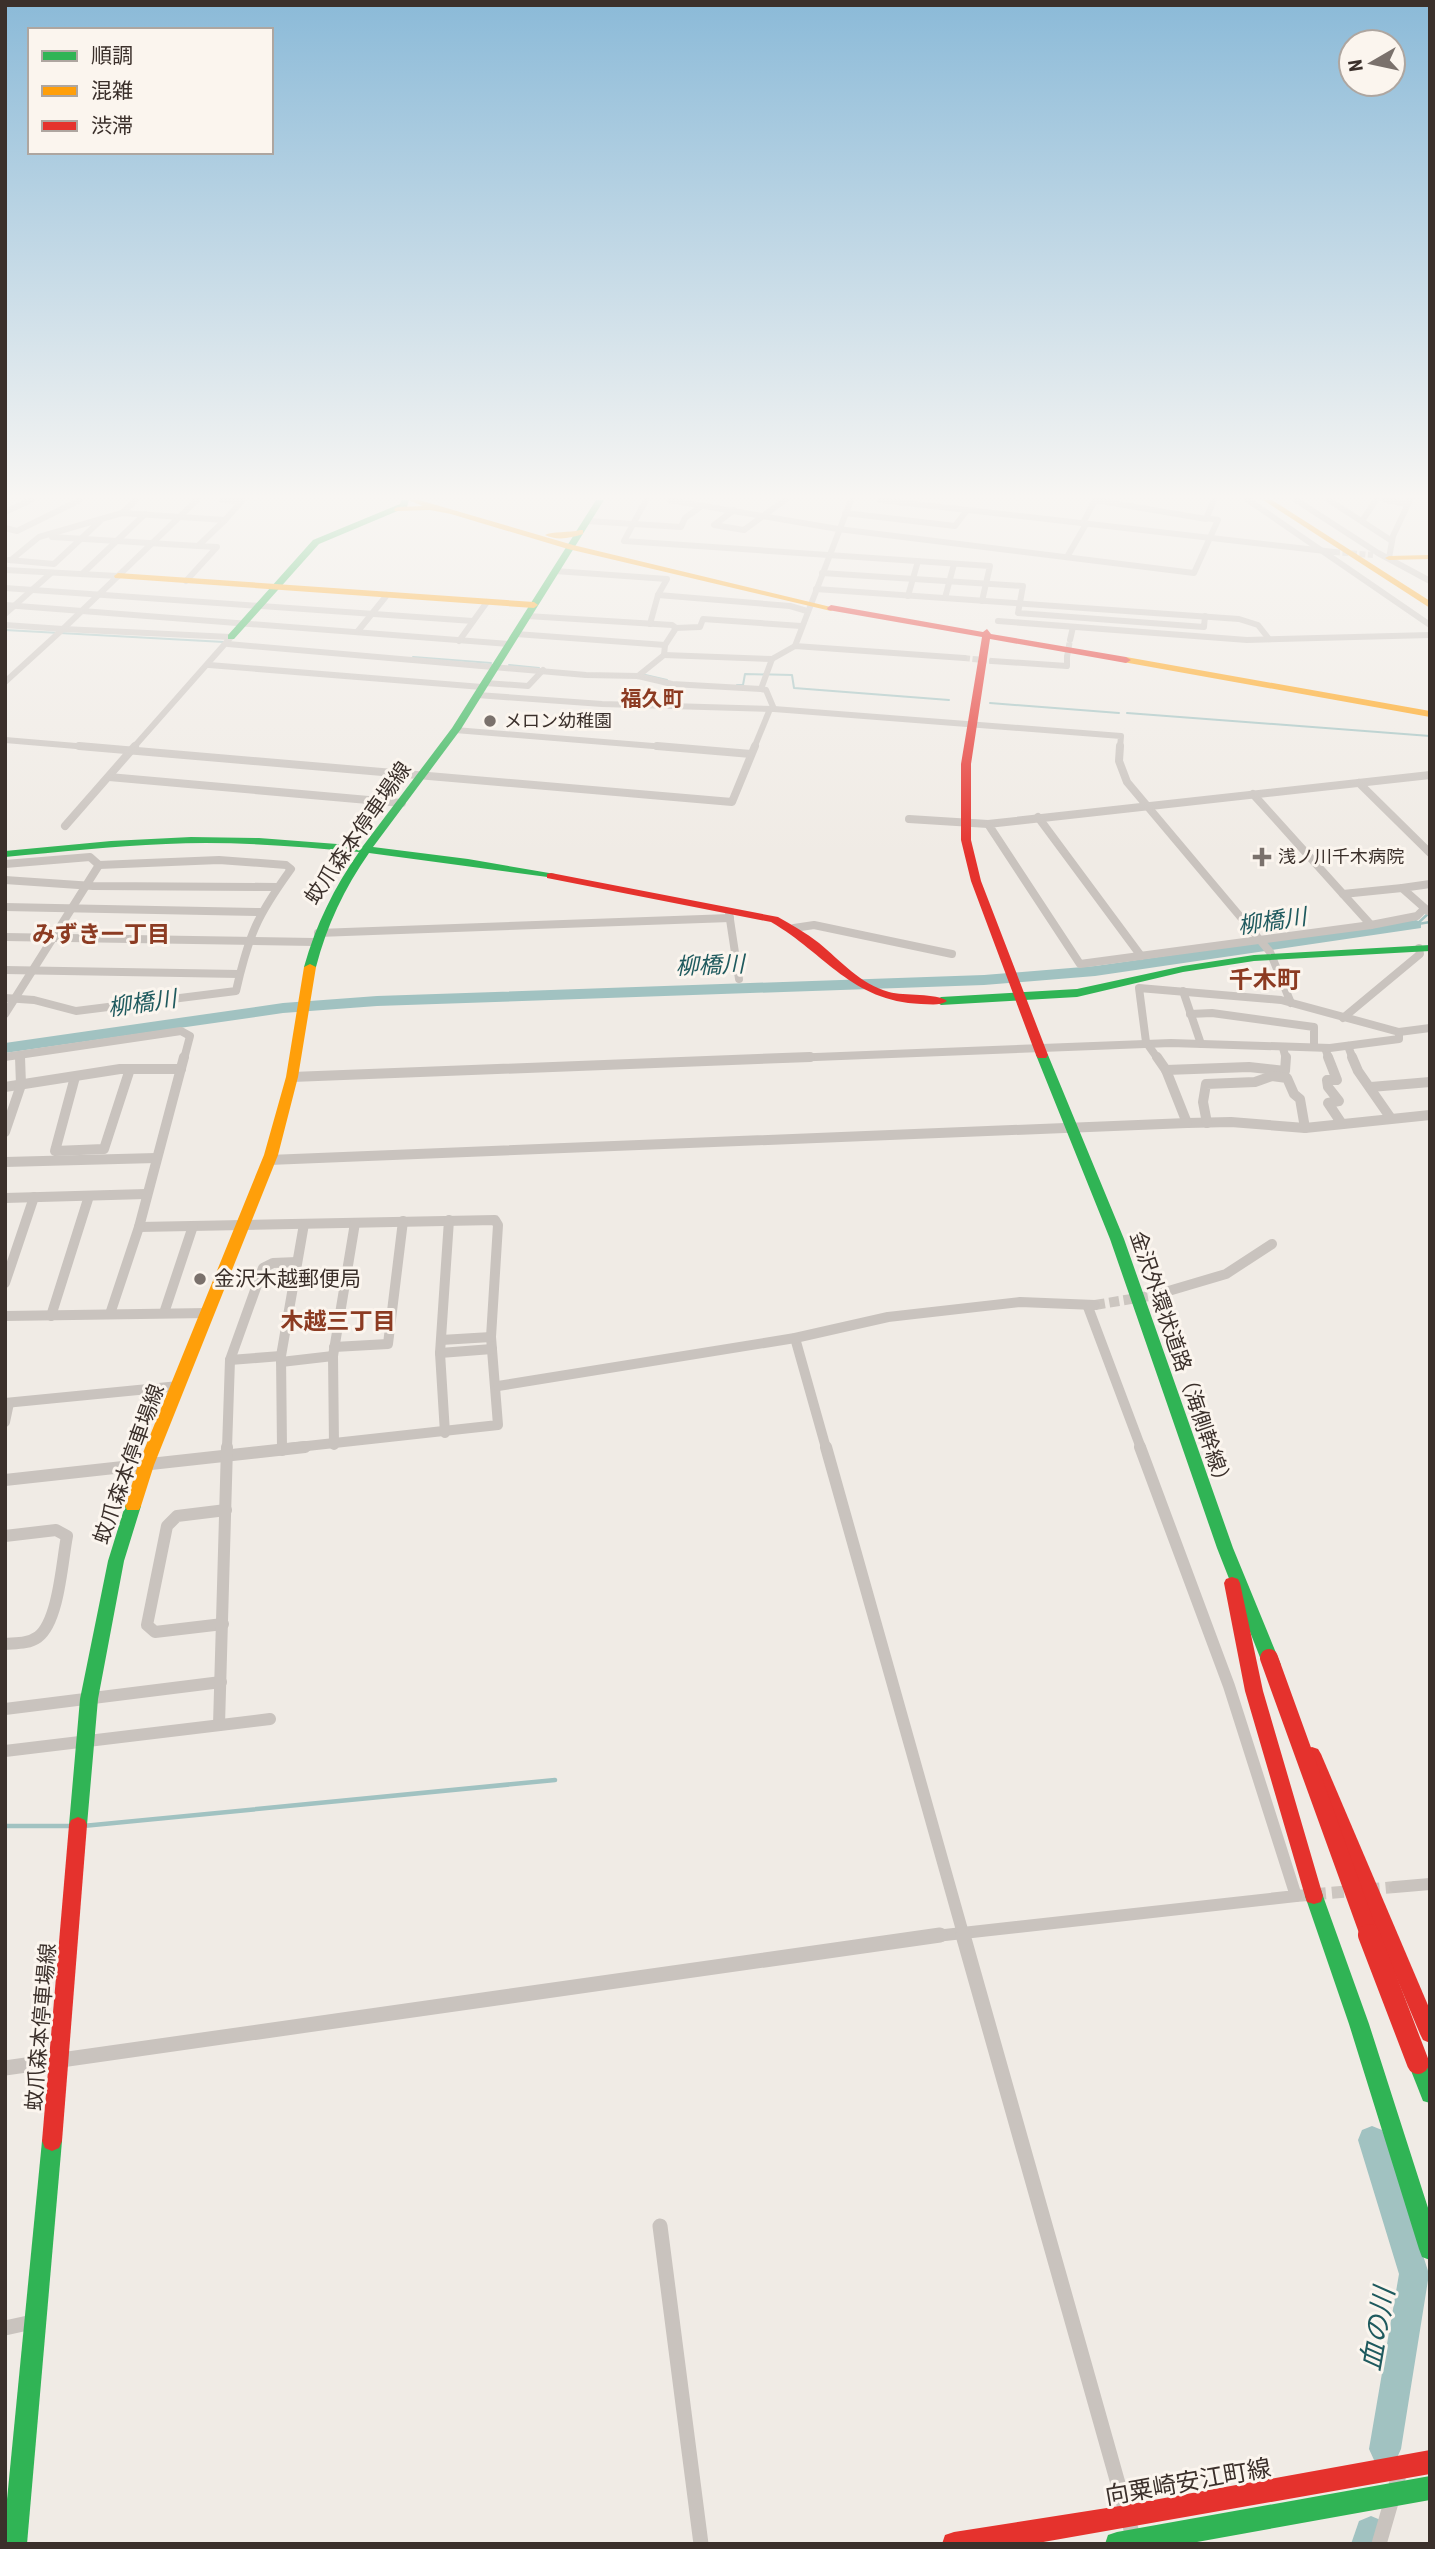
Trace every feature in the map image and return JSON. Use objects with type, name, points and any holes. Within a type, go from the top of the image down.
[{"type":"main road","points":[[229,641],[249,619]]},
{"type":"main road","name":"蚊爪森本停車場線","points":[[15,2544],[13,2486],[37,2321],[89,1699],[116,1561],[146,1465],[269,1160],[292,1077],[316,937],[330,905],[367,849],[456,730],[526,619]]},
{"type":"main road","points":[[922,619],[1430,710]]},
{"type":"main road","points":[[990,630],[1430,710]]},
{"type":"main road","name":"金沢外環状道路（海側幹線）","points":[[990,630],[971,724],[966,764],[965,823],[976,881],[1016,992],[1117,1240],[1225,1548],[1269,1658],[1348,1880],[1430,2094]]},
{"type":"main road","points":[[5,854],[158,841],[217,840],[367,849],[537,873],[729,913],[774,919],[794,928],[862,988],[905,1000],[1016,992],[1091,991],[1194,967],[1271,954],[1424,948]]},
{"type":"main road","points":[[1225,1548],[1254,1691],[1302,1861],[1359,2024],[1430,2249]]},
{"type":"main road","points":[[1269,1658],[1430,2034]]},
{"type":"main road","name":"向粟崎安江町線","points":[[954,2544],[1430,2462]]},
{"type":"main road","points":[[1117,2544],[1430,2488]]},
{"type":"street","points":[[5,682],[73,619]]},
{"type":"street","points":[[194,619],[459,641],[512,639],[665,645]]},
{"type":"street","points":[[358,631],[367,619]]},
{"type":"street","points":[[443,619],[473,621]]},
{"type":"street","points":[[604,619],[676,628],[700,627],[703,619],[801,626]]},
{"type":"street","points":[[650,624],[651,619]]},
{"type":"street","points":[[795,646],[804,619]]},
{"type":"street","points":[[1089,619],[1204,627],[1205,619]]},
{"type":"street","points":[[1242,619],[1258,625],[1269,639]]},
{"type":"street","points":[[459,641],[473,621]]},
{"type":"street","points":[[5,625],[229,641],[543,670],[640,675],[672,684],[766,690],[772,709],[733,802],[5,740]]},
{"type":"street","points":[[1070,640],[1073,627]]},
{"type":"street","points":[[990,630],[1073,627],[1269,639],[1430,635]]},
{"type":"street","points":[[664,655],[665,645],[676,628]]},
{"type":"street","points":[[65,826],[229,641]]},
{"type":"street","points":[[640,675],[664,655],[727,655],[772,659],[795,646],[964,659]]},
{"type":"street","points":[[992,661],[1067,666],[1067,657]]},
{"type":"street","points":[[761,689],[772,659]]},
{"type":"street","points":[[209,665],[482,688],[602,704],[772,709],[1121,736],[1119,761],[1128,782],[1271,954],[1291,1003]]},
{"type":"street","points":[[482,688],[528,686],[543,670]]},
{"type":"street","points":[[456,730],[751,754]]},
{"type":"street","points":[[909,819],[988,824],[1430,775]]},
{"type":"street","points":[[109,777],[402,803]]},
{"type":"street","points":[[1359,783],[1430,853]]},
{"type":"street","points":[[1252,794],[1371,925]]},
{"type":"street","points":[[1038,817],[1141,956]]},
{"type":"street","points":[[988,824],[1080,964],[1371,925],[1417,916],[1427,910],[1402,888]]},
{"type":"street","points":[[5,864],[90,857],[99,865],[219,860],[291,866],[260,912],[247,942],[239,974],[239,988],[231,992],[97,1010],[65,1010],[34,1000],[10,999]]},
{"type":"street","points":[[5,1014],[10,999],[32,972],[99,865]]},
{"type":"street","points":[[5,880],[86,885],[277,887]]},
{"type":"street","points":[[1343,894],[1430,884]]},
{"type":"street","points":[[5,907],[260,912]]},
{"type":"street","points":[[5,937],[247,942],[729,913],[739,979]]},
{"type":"street","points":[[794,928],[814,925],[952,954]]},
{"type":"street","points":[[1343,1018],[1424,948]]},
{"type":"street","points":[[5,970],[239,974]]},
{"type":"street","points":[[1187,1123],[1166,1070],[1146,1042],[1139,988],[1291,1003],[1399,1032],[1430,1028]]},
{"type":"street","points":[[1183,991],[1201,1044]]},
{"type":"street","points":[[1190,1014],[1212,1013],[1246,1020],[1257,1018],[1314,1027],[1314,1047]]},
{"type":"street","points":[[1412,1030],[1430,1036]]},
{"type":"street","points":[[5,1057],[181,1031],[190,1036],[139,1227],[110,1314]]},
{"type":"street","points":[[292,1077],[1201,1044],[1325,1048],[1399,1039],[1399,1032]]},
{"type":"street","points":[[1348,1046],[1358,1071],[1390,1117]]},
{"type":"street","points":[[1283,1048],[1286,1074],[1294,1094],[1300,1099],[1305,1128]]},
{"type":"street","points":[[1325,1048],[1337,1080],[1327,1080],[1328,1087],[1339,1101],[1328,1103],[1342,1124]]},
{"type":"street","points":[[5,1132],[21,1085],[20,1055]]},
{"type":"street","points":[[1166,1070],[1239,1067],[1286,1074]]},
{"type":"street","points":[[1239,1067],[1242,1082]]},
{"type":"street","points":[[5,1087],[130,1069],[181,1069]]},
{"type":"street","points":[[103,1154],[130,1069]]},
{"type":"street","points":[[1207,1124],[1203,1102],[1206,1084],[1255,1082],[1272,1074]]},
{"type":"street","points":[[75,1077],[55,1151],[156,1158]]},
{"type":"street","points":[[1371,1087],[1430,1082]]},
{"type":"street","points":[[269,1160],[1187,1123],[1231,1122],[1305,1128],[1390,1117],[1430,1115]]},
{"type":"street","points":[[5,1162],[103,1154]]},
{"type":"street","points":[[5,1198],[146,1194]]},
{"type":"street","points":[[51,1315],[89,1196]]},
{"type":"street","points":[[5,1283],[34,1197]]},
{"type":"street","points":[[5,1480],[498,1425],[498,1386],[491,1337],[498,1224],[490,1220],[449,1220],[139,1227]]},
{"type":"street","points":[[445,1433],[440,1353],[449,1220]]},
{"type":"street","points":[[230,1360],[281,1359],[388,1343],[403,1222]]},
{"type":"street","points":[[334,1445],[333,1352],[355,1223]]},
{"type":"street","points":[[282,1450],[281,1359],[304,1224]]},
{"type":"street","points":[[164,1313],[193,1226]]},
{"type":"street","points":[[1155,1295],[1226,1274],[1272,1244]]},
{"type":"street","points":[[219,1725],[230,1360],[263,1268],[272,1263],[297,1262]]},
{"type":"street","points":[[5,2068],[962,1932],[1296,1896],[1229,1686],[1091,1306],[1020,1302],[888,1317],[795,1338],[498,1386]]},
{"type":"street","points":[[5,1316],[208,1313]]},
{"type":"street","points":[[441,1340],[491,1337]]},
{"type":"street","points":[[795,1338],[1134,2541]]},
{"type":"street","points":[[440,1353],[492,1349]]},
{"type":"street","points":[[5,1422],[7,1403],[179,1386]]},
{"type":"street","points":[[223,1624],[155,1632],[147,1625],[167,1526],[177,1516],[226,1510]]},
{"type":"street","points":[[5,1536],[57,1530],[67,1535],[50,1619],[43,1633],[28,1642],[5,1644]]},
{"type":"street","points":[[5,1709],[221,1682]]},
{"type":"street","points":[[5,1751],[270,1719]]},
{"type":"street","points":[[1395,1887],[1430,1884]]},
{"type":"street","points":[[660,2226],[701,2544]]},
{"type":"street","points":[[5,2328],[37,2321]]},
{"type":"street","points":[[1379,2544],[1401,2467]]},
{"type":"waterway","points":[[5,630],[224,642]]},
{"type":"waterway","points":[[413,657],[491,663]]},
{"type":"waterway","points":[[509,665],[539,668]]},
{"type":"waterway","points":[[641,674],[667,680]]},
{"type":"waterway","points":[[737,685],[743,685],[745,674],[792,675],[794,688],[949,700]]},
{"type":"waterway","points":[[990,703],[1119,713]]},
{"type":"waterway","points":[[1127,713],[1430,736]]},
{"type":"waterway","points":[[1416,925],[1430,912]]},
{"type":"waterway","points":[[1418,924],[1430,922]]},
{"type":"waterway","name":"柳橋川","points":[[5,1048],[283,1008],[377,1001],[984,980],[1095,971],[1416,925]]},
{"type":"waterway","points":[[83,1826],[555,1780]]},
{"type":"waterway","points":[[5,1826],[72,1826]]},
{"type":"waterway","name":"血の川","points":[[1372,2140],[1414,2274],[1385,2449]]},
{"type":"waterway","name":"血の川","points":[[1368,2544],[1371,2533]]},
{"type":"tunnel","points":[[1067,657],[1070,640]]},
{"type":"tunnel","points":[[964,658],[992,661]]},
{"type":"tunnel","points":[[1095,1305],[1155,1295]]},
{"type":"tunnel","points":[[1296,1896],[1395,1887]]},
{"type":"traffic: fast","points":[[231,637],[247,619]]},
{"type":"traffic: fast","points":[[310,967],[318,935],[350,873],[456,729],[526,619]]},
{"type":"traffic: fast","points":[[5,854],[165,840],[218,840],[343,847],[427,856],[551,876]]},
{"type":"traffic: fast","points":[[941,1001],[1077,993],[1183,969],[1254,958],[1430,948]]},
{"type":"traffic: fast","points":[[1042,1055],[1117,1239],[1225,1548],[1272,1665]]},
{"type":"traffic: fast","points":[[78,1825],[89,1699],[116,1561],[133,1506]]},
{"type":"traffic: fast","points":[[1314,1896],[1359,2024],[1430,2249]]},
{"type":"traffic: fast","points":[[1418,2063],[1430,2094]]},
{"type":"traffic: fast","points":[[15,2544],[52,2141]]},
{"type":"traffic: fast","points":[[1117,2544],[1430,2488]]},
{"type":"traffic: slow","points":[[1126,660],[1430,714]]},
{"type":"traffic: slow","points":[[133,1506],[146,1465],[271,1155],[292,1077],[310,967]]},
{"type":"traffic: jam","points":[[893,619],[1126,660]]},
{"type":"traffic: jam","points":[[987,632],[966,764],[966,840],[976,881],[1042,1055]]},
{"type":"traffic: jam","points":[[551,876],[774,919],[817,947],[863,986],[908,1000],[941,1001]]},
{"type":"traffic: jam","points":[[1232,1583],[1254,1691],[1314,1896]]},
{"type":"traffic: jam","points":[[1269,1658],[1348,1880],[1418,2063]]},
{"type":"traffic: jam","points":[[1312,1754],[1430,2034]]},
{"type":"traffic: jam","points":[[52,2141],[78,1825]]},
{"type":"traffic: jam","points":[[954,2544],[1126,2517],[1430,2462]]},
{"type":"place","name":"メロン幼稚園","points":[[490,721]]},
{"type":"place","name":"浅ノ川千木病院","points":[[1262,857]]},
{"type":"place","name":"金沢木越郵便局","points":[[200,1279]]},
{"type":"district","name":"福久町","points":[[652,699]]},
{"type":"district","name":"みずき一丁目","points":[[101,934]]},
{"type":"district","name":"千木町","points":[[1265,980]]},
{"type":"district","name":"木越三丁目","points":[[338,1321]]}]
